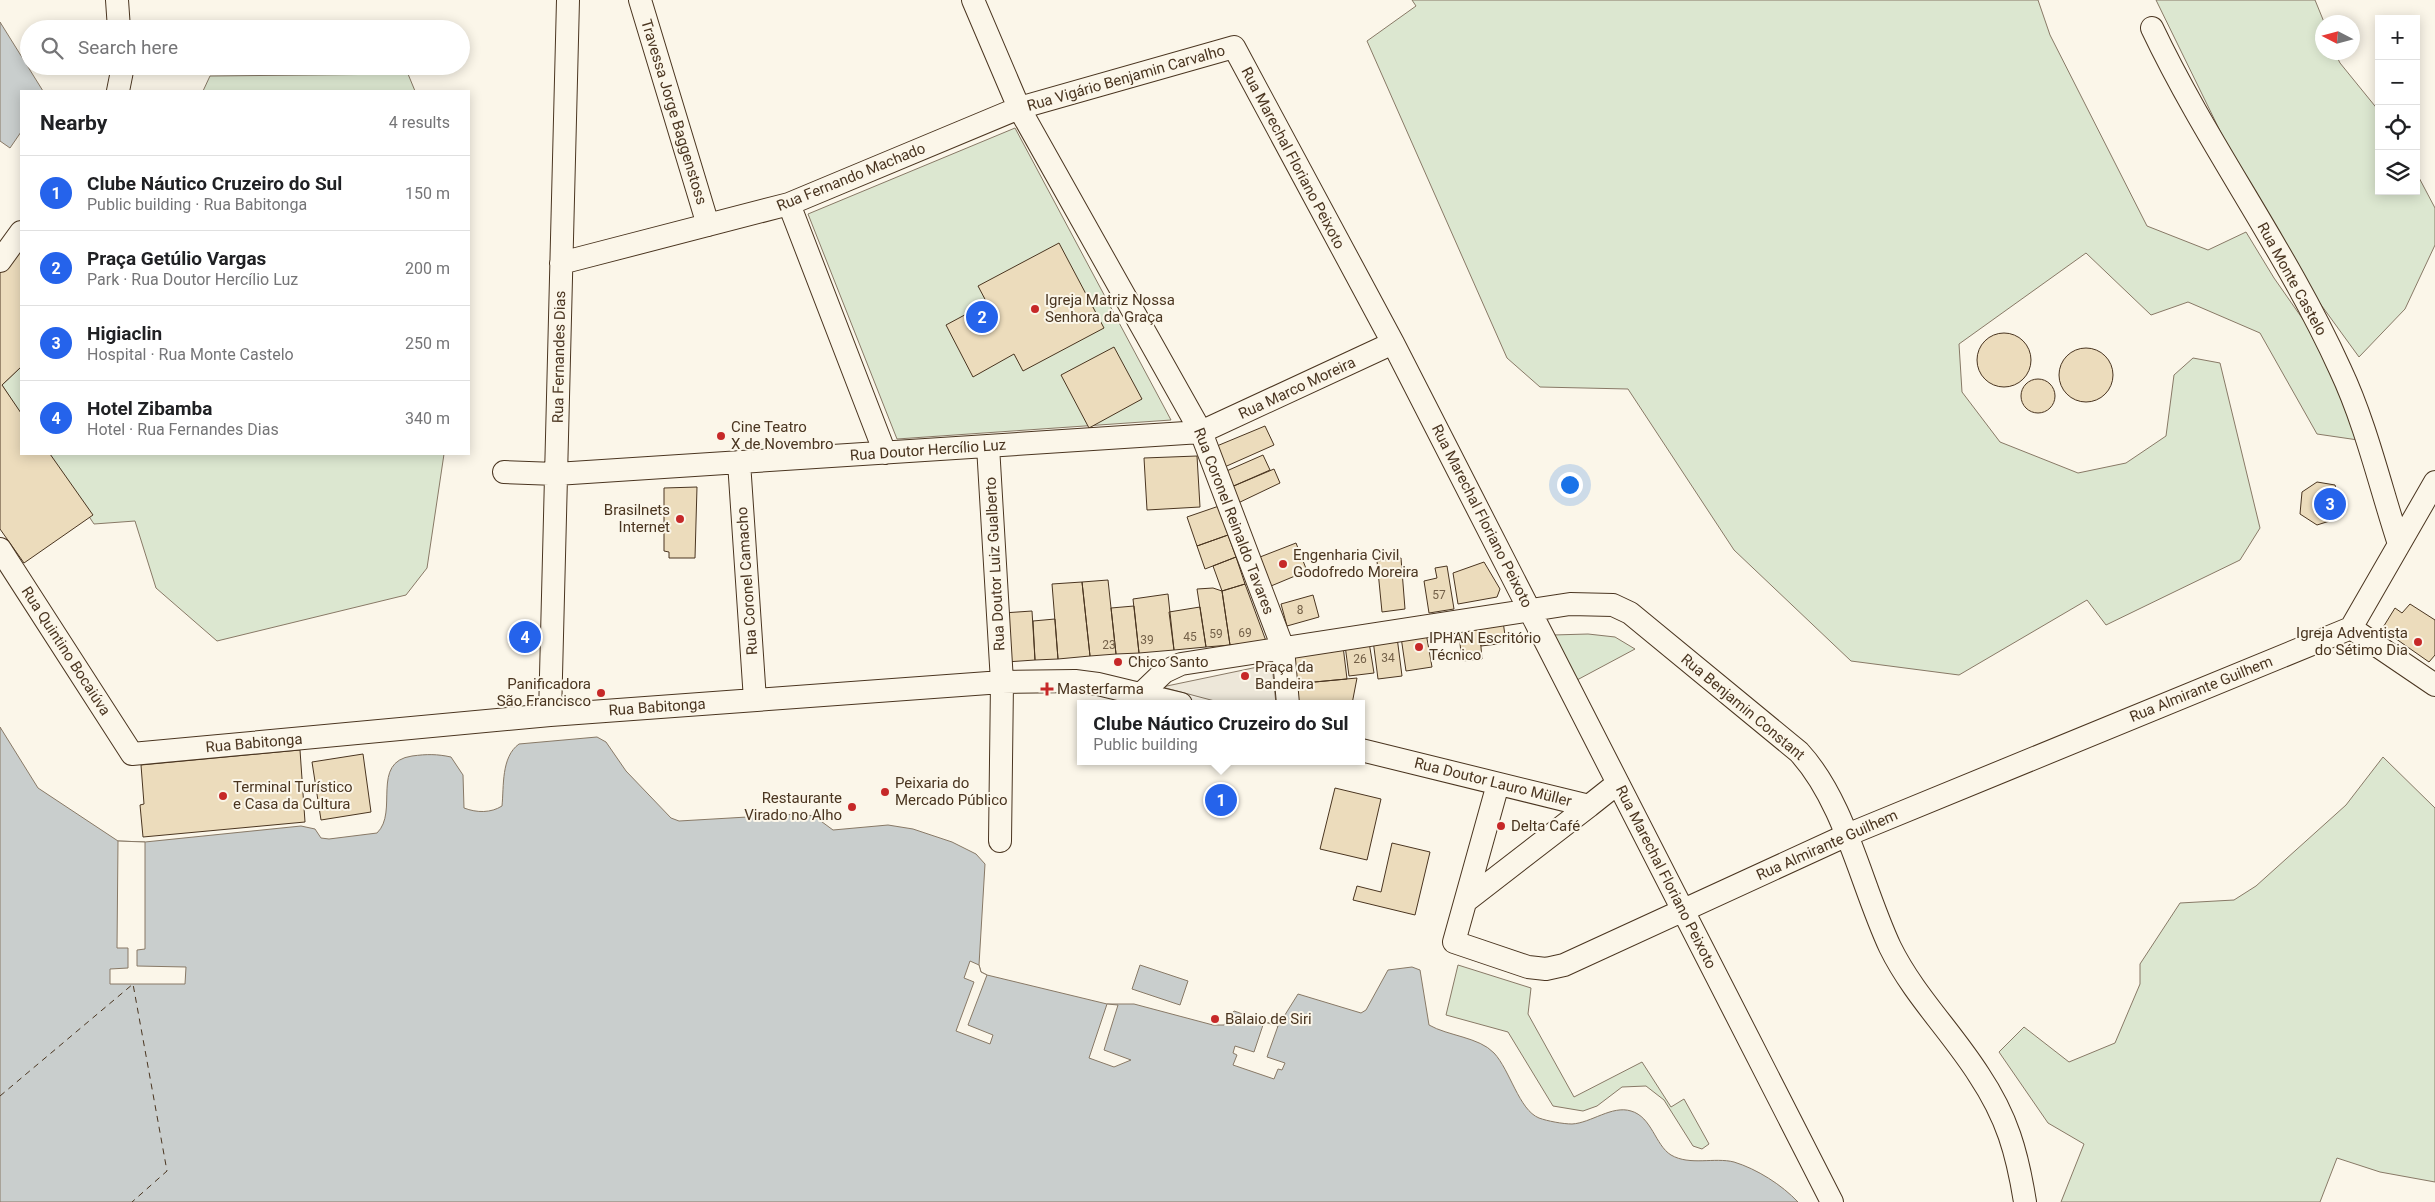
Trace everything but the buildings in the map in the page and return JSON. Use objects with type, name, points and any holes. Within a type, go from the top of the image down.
[{"type":"street","points":[[116,0],[118,20]]},
{"type":"street","name":"Rua Fernandes Dias","points":[[550,715],[568,0]]},
{"type":"street","name":"Travessa Jorge Baggenstoss","points":[[640,0],[708,225]]},
{"type":"street","name":"Rua Coronel Reinaldo Tavares","points":[[973,0],[1019,108],[1201,432],[1283,648]]},
{"type":"street","name":"Rua Monte Castelo","points":[[2152,28],[2177,82],[2285,261],[2341,370],[2399,544]]},
{"type":"street","name":"Rua Vigário Benjamin Carvalho","points":[[1019,108],[1234,47]]},
{"type":"street","name":"Rua Marechal Floriano Peixoto","points":[[1234,47],[1393,343],[1832,1202]]},
{"type":"street","points":[[118,90],[121,75]]},
{"type":"street","name":"Rua Fernando Machado","points":[[561,263],[788,204],[1019,108]]},
{"type":"street","points":[[788,204],[885,453]]},
{"type":"street","points":[[0,262],[20,233]]},
{"type":"street","name":"Rua Marco Moreira","points":[[1201,432],[1393,343]]},
{"type":"street","name":"Rua Doutor Hercílio Luz","points":[[504,472],[556,474],[1201,432]]},
{"type":"street","name":"Rua Doutor Luiz Gualberto","points":[[988,446],[1002,682],[1000,841]]},
{"type":"street","name":"Rua Coronel Camacho","points":[[739,462],[755,700]]},
{"type":"street","points":[[2435,482],[2351,628],[2435,685]]},
{"type":"street","name":"Rua Quintino Bocaiúva","points":[[0,549],[132,754]]},
{"type":"street","name":"Rua Benjamin Constant","points":[[1283,648],[1529,609],[1590,603],[1613,605],[1630,613],[1799,752],[1810,764],[1847,835],[1878,919],[1906,975],[1979,1074],[2001,1112],[2013,1140],[2025,1202]]},
{"type":"street","name":"Rua Almirante Guilhem","points":[[1498,784],[1454,942],[1528,967],[1546,969],[1564,965],[1847,835],[2351,628]]},
{"type":"street","points":[[1141,694],[1164,672],[1182,664],[1283,648],[1288,700]]},
{"type":"street","name":"Rua Babitonga","points":[[132,754],[550,715],[1002,682],[1075,681],[1165,700]]},
{"type":"street","name":"Rua Doutor Lauro Müller","points":[[1365,751],[1589,806],[1618,782]]},
{"type":"street","points":[[1466,901],[1589,806]]},
{"type":"green space","points":[[1412,0],[2038,0],[2050,35],[2147,226],[2208,250],[2246,232],[2274,278],[2330,358],[2358,440],[2317,434],[2260,333],[2188,302],[2151,315],[2086,253],[1959,344],[1962,392],[2000,442],[2078,473],[2126,463],[2166,436],[2174,375],[2193,358],[2220,363],[2260,528],[2240,560],[2106,625],[2087,600],[1959,675],[1851,661],[1734,550],[1628,389],[1540,387],[1507,358],[1367,41],[1416,6]]},
{"type":"green space","points":[[2156,0],[2315,0],[2321,15],[2315,15],[2315,60],[2338,60],[2375,106],[2375,195],[2420,195],[2420,180],[2435,208],[2435,245],[2405,309],[2359,357],[2287,258],[2224,139]]},
{"type":"green space","points":[[408,75],[415,90],[203,90],[210,76]]},
{"type":"green space","points":[[1015,128],[1171,420],[897,439],[808,214]]},
{"type":"green space","points":[[20,368],[20,413],[2,385]]},
{"type":"green space","points":[[48,455],[444,455],[427,568],[406,595],[217,641],[156,588],[135,521],[94,524]]},
{"type":"green space","points":[[1588,634],[1615,637],[1635,649],[1577,680],[1553,635]]},
{"type":"green space","points":[[2383,757],[2435,808],[2435,1182],[2380,1172],[2337,1158],[2320,1202],[2061,1202],[2084,1144],[2048,1123],[1999,1052],[2024,1027],[2069,1062],[2115,1043],[2140,984],[2140,964],[2180,903],[2234,900],[2256,886],[2346,805]]},
{"type":"green space","points":[[1458,965],[1531,988],[1528,1014],[1574,1097],[1642,1062],[1671,1107],[1684,1099],[1709,1144],[1702,1149],[1693,1146],[1664,1100],[1646,1086],[1622,1087],[1597,1106],[1583,1111],[1553,1106],[1508,1032],[1446,1015]]},
{"type":"shaded area","points":[[0,22],[20,54],[20,75],[33,75],[42,90],[20,90],[20,133],[10,148],[0,141]]},
{"type":"shaded area","name":"Praça da Bandeira","points":[[1272,664],[1276,700],[1211,700],[1162,687]]},
{"type":"shaded area","points":[[0,727],[38,788],[118,841],[145,842],[301,826],[315,829],[321,838],[329,839],[377,833],[383,824],[386,813],[388,777],[392,768],[399,760],[417,755],[451,757],[463,775],[464,808],[474,811],[489,811],[502,806],[506,764],[509,756],[519,744],[597,737],[606,742],[626,771],[671,818],[679,821],[799,814],[814,816],[833,830],[888,825],[913,829],[952,842],[976,854],[985,864],[979,965],[981,972],[987,975],[1107,1004],[1134,1004],[1213,1025],[1224,1025],[1234,1011],[1278,1026],[1298,994],[1361,1013],[1366,1010],[1388,970],[1412,967],[1420,970],[1429,1025],[1480,1043],[1494,1053],[1500,1060],[1520,1098],[1532,1114],[1555,1122],[1572,1124],[1587,1121],[1616,1110],[1631,1111],[1644,1119],[1661,1145],[1671,1155],[1686,1160],[1726,1161],[1743,1165],[1769,1178],[1798,1202],[0,1202]]},
{"type":"shaded area","points":[[1140,965],[1188,981],[1180,1005],[1132,989]]},
{"type":"pier","points":[[118,841],[145,842],[145,949],[137,950],[137,966],[186,967],[185,984],[110,984],[110,969],[128,968],[128,948],[117,948]]},
{"type":"pier","points":[[970,961],[979,965],[981,972],[987,975],[968,1025],[993,1035],[990,1044],[956,1031],[974,982],[964,978]]},
{"type":"pier","points":[[1107,1004],[1118,1005],[1104,1050],[1131,1060],[1114,1067],[1089,1058]]},
{"type":"pier","points":[[1264,1022],[1278,1026],[1267,1057],[1285,1063],[1282,1070],[1278,1069],[1274,1079],[1233,1065],[1237,1055],[1233,1053],[1235,1046],[1254,1052]]},
{"type":"ferry route","points":[[0,1096],[133,984],[167,1171],[132,1202]]},
{"type":"place","name":"Igreja Matriz Nossa Senhora da Graça","points":[[1035,309]]},
{"type":"place","name":"Praça Getúlio Vargas","points":[[982,317]]},
{"type":"place","name":"Cine Teatro X de Novembro","points":[[721,436]]},
{"type":"place","name":"Higiaclin","points":[[2330,504]]},
{"type":"place","name":"Brasilnets Internet","points":[[680,519]]},
{"type":"place","name":"Engenharia Civil Godofredo Moreira","points":[[1283,564]]},
{"type":"place","name":"Hotel Zibamba","points":[[525,637]]},
{"type":"place","name":"Igreja Adventista do Sétimo Dia","points":[[2418,642]]},
{"type":"place","name":"IPHAN Escritório Técnico","points":[[1419,647]]},
{"type":"place","name":"Chico Santo","points":[[1118,662]]},
{"type":"place","name":"Praça da Bandeira","points":[[1245,676]]},
{"type":"place","name":"Masterfarma","points":[[1047,689]]},
{"type":"place","name":"Panificadora São Francisco","points":[[601,693]]},
{"type":"place","name":"Peixaria do Mercado Público","points":[[885,792]]},
{"type":"place","name":"Terminal Turístico e Casa da Cultura","points":[[223,796]]},
{"type":"place","name":"Clube Náutico Cruzeiro do Sul","points":[[1221,800]]},
{"type":"place","name":"Restaurante Virado no Alho","points":[[852,807]]},
{"type":"place","name":"Delta Café","points":[[1501,826]]},
{"type":"place","name":"Balaio de Siri","points":[[1215,1019]]}]
